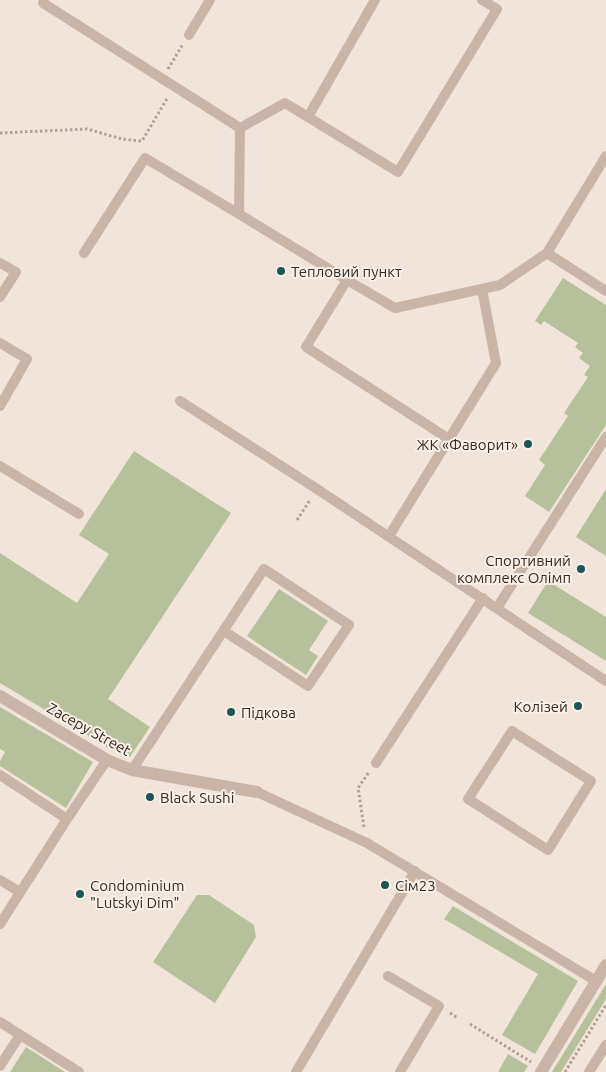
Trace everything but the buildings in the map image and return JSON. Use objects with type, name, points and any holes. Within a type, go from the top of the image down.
[{"type":"street","name":"Zacepy Street","points":[[0,696],[107,760],[132,770],[257,792]]},
{"type":"street","points":[[542,1071],[606,965]]},
{"type":"lane","points":[[44,0],[43,3],[240,128]]},
{"type":"lane","points":[[189,35],[210,0]]},
{"type":"lane","points":[[308,117],[375,0]]},
{"type":"lane","points":[[240,128],[284,103],[398,172],[497,9],[482,0]]},
{"type":"lane","points":[[239,214],[240,128]]},
{"type":"lane","points":[[84,253],[145,158],[396,308],[500,285],[547,253],[606,156]]},
{"type":"lane","points":[[547,253],[606,291]]},
{"type":"lane","points":[[0,263],[16,272],[0,297]]},
{"type":"lane","points":[[347,280],[306,347],[449,439]]},
{"type":"lane","points":[[389,536],[496,363],[482,289]]},
{"type":"lane","points":[[0,343],[27,359],[0,406]]},
{"type":"lane","points":[[180,401],[389,536],[606,681]]},
{"type":"lane","points":[[498,608],[606,437]]},
{"type":"lane","points":[[0,466],[79,514]]},
{"type":"lane","points":[[132,770],[264,569],[349,625],[308,686],[224,631]]},
{"type":"lane","points":[[376,763],[482,598]]},
{"type":"lane","points":[[512,731],[591,782],[548,850],[468,799],[512,731]]},
{"type":"lane","points":[[0,924],[107,760]]},
{"type":"lane","points":[[0,775],[67,819]]},
{"type":"lane","points":[[257,792],[367,843],[596,981]]},
{"type":"lane","points":[[296,1072],[415,872]]},
{"type":"lane","points":[[0,880],[20,892]]},
{"type":"lane","points":[[388,976],[438,1006],[400,1072]]},
{"type":"lane","points":[[0,1022],[79,1072]]},
{"type":"lane","points":[[0,1066],[20,1034]]},
{"type":"lane","points":[[589,1072],[606,1045]]},
{"type":"path","points":[[162,79],[189,35]]},
{"type":"path","points":[[0,133],[87,129],[122,139],[142,141],[175,87]]},
{"type":"path","points":[[297,520],[317,489]]},
{"type":"path","points":[[367,843],[358,788],[376,763]]},
{"type":"path","points":[[565,1072],[606,1006]]},
{"type":"path","points":[[470,1024],[542,1071]]},
{"type":"green space","points":[[563,278],[606,305],[606,425],[549,512],[525,496],[545,465],[539,460],[568,416],[564,413],[588,377],[584,375],[590,366],[579,358],[583,353],[575,347],[578,343],[544,321],[541,325],[535,321]]},
{"type":"green space","points":[[134,451],[231,513],[108,699],[150,727],[130,757],[112,750],[0,683],[0,553],[77,603],[109,554],[79,535]]},
{"type":"green space","points":[[606,489],[606,556],[576,537]]},
{"type":"green space","points":[[548,581],[606,617],[606,661],[528,613]]},
{"type":"green space","points":[[279,589],[328,621],[309,650],[318,656],[306,675],[247,636]]},
{"type":"green space","points":[[0,707],[93,762],[66,808],[0,766],[0,761],[5,752],[0,749]]},
{"type":"green space","points":[[197,895],[209,895],[254,925],[256,937],[215,1003],[153,962]]},
{"type":"green space","points":[[453,906],[578,981],[535,1054],[502,1035],[538,974],[444,919]]},
{"type":"green space","points":[[606,984],[606,999],[561,1072],[552,1072]]},
{"type":"green space","points":[[26,1047],[65,1072],[10,1072]]},
{"type":"green space","points":[[508,1054],[528,1066],[524,1072],[498,1072]]},
{"type":"place","name":"Тепловий пункт","points":[[281,271]]},
{"type":"place","name":"ЖК «Фаворит»","points":[[528,444]]},
{"type":"place","name":"Спортивний комплекс Олімп","points":[[581,569]]},
{"type":"place","name":"Колізей","points":[[578,706]]},
{"type":"place","name":"Підкова","points":[[231,712]]},
{"type":"place","name":"Black Sushi","points":[[150,797]]},
{"type":"place","name":"Сім23","points":[[385,885]]},
{"type":"place","name":"Condominium \"Lutskyi Dim\"","points":[[80,894]]}]
